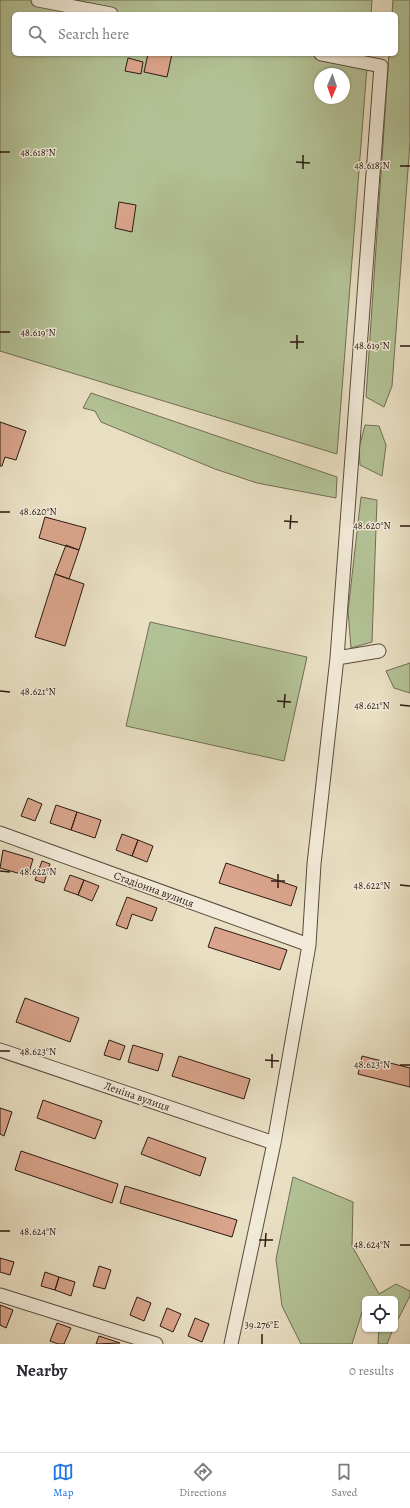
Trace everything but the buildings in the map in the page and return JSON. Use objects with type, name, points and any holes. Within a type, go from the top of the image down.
[{"type":"street","points":[[38,0],[101,12]]},
{"type":"street","points":[[230,1344],[274,1143],[308,944],[314,864],[337,658],[381,66],[331,56]]},
{"type":"street","points":[[337,658],[379,651]]},
{"type":"street","name":"Стадіонна вулиця","points":[[0,832],[308,944]]},
{"type":"street","name":"Леніна вулиця","points":[[0,1050],[274,1143]]},
{"type":"street","points":[[0,1295],[156,1344]]},
{"type":"green space","points":[[0,0],[372,0],[371,12],[12,12],[12,56],[368,56],[337,454],[0,351]]},
{"type":"green space","points":[[393,0],[410,0],[410,142],[392,386],[384,407],[366,397],[389,56],[398,56],[398,12],[392,12]]},
{"type":"green space","points":[[91,393],[337,477],[336,498],[257,483],[215,469],[101,422],[95,411],[83,408]]},
{"type":"green space","points":[[365,425],[379,426],[386,445],[382,476],[360,465],[359,448]]},
{"type":"green space","points":[[361,497],[377,500],[372,642],[351,648],[348,611]]},
{"type":"green space","points":[[150,622],[307,657],[284,761],[126,726]]},
{"type":"green space","points":[[410,663],[410,693],[394,688],[386,671]]},
{"type":"green space","points":[[293,1177],[353,1202],[352,1246],[379,1294],[396,1284],[410,1291],[410,1296],[398,1319],[398,1296],[362,1296],[362,1312],[352,1344],[301,1344],[282,1306],[276,1259]]},
{"type":"green space","points":[[379,1332],[392,1332],[387,1344],[378,1344]]}]
